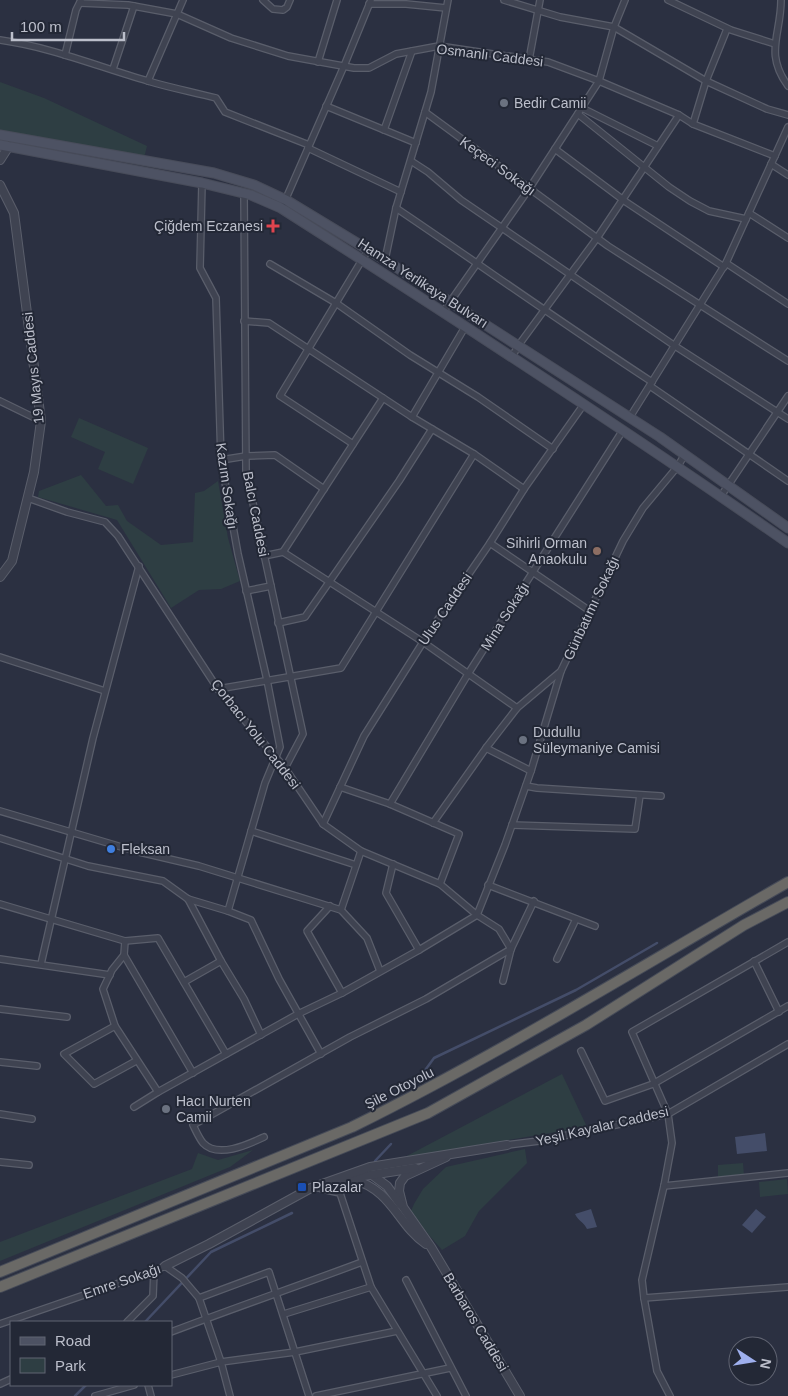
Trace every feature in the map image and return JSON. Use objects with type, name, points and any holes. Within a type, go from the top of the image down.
[{"type":"highway","name":"Şile Otoyolu","points":[[0,1272],[359,1124],[459,1073],[576,1007],[788,881]]},
{"type":"highway","points":[[0,1287],[428,1113],[586,1025],[744,926],[788,902]]},
{"type":"main road","name":"Hamza Yerlikaya Bulvarı","points":[[0,135],[214,173],[254,185],[362,260],[678,466],[788,543]]},
{"type":"main road","name":"Hamza Yerlikaya Bulvarı","points":[[5,145],[202,183],[283,204],[385,260],[630,417],[788,528]]},
{"type":"street","points":[[148,81],[183,0]]},
{"type":"street","points":[[263,0],[272,9],[283,10],[287,7],[290,0]]},
{"type":"street","points":[[318,62],[337,0]]},
{"type":"street","points":[[385,260],[396,208],[431,92],[448,0]]},
{"type":"street","points":[[504,0],[560,16],[614,28],[706,81],[767,109],[788,114]]},
{"type":"street","points":[[529,60],[540,0]]},
{"type":"street","points":[[443,312],[529,189],[599,81],[614,28],[625,0]]},
{"type":"street","points":[[668,0],[727,28],[775,44]]},
{"type":"street","points":[[781,0],[774,50],[780,75],[788,86]]},
{"type":"street","points":[[65,55],[76,10],[81,2]]},
{"type":"street","name":"Osmanlı Caddesi","points":[[81,2],[131,3],[177,14],[230,38],[288,56],[354,68],[369,68],[396,54],[439,46],[548,62],[599,81],[679,115],[693,124],[775,156]]},
{"type":"street","points":[[283,204],[370,2],[446,8]]},
{"type":"street","points":[[113,69],[131,3]]},
{"type":"street","points":[[781,10],[788,9]]},
{"type":"street","points":[[693,124],[706,81],[727,28]]},
{"type":"street","points":[[0,40],[21,43],[148,81],[216,98],[225,112],[309,147],[401,192]]},
{"type":"street","points":[[384,130],[412,51]]},
{"type":"street","points":[[326,106],[416,143]]},
{"type":"street","points":[[582,108],[658,146]]},
{"type":"street","name":"Keçeci Sokağı","points":[[425,112],[597,238],[788,361]]},
{"type":"street","points":[[578,114],[644,168],[690,201],[709,211],[748,216],[788,238]]},
{"type":"street","points":[[512,357],[518,346],[597,238],[679,115]]},
{"type":"street","points":[[630,417],[725,265],[787,130]]},
{"type":"street","points":[[0,160],[5,145]]},
{"type":"street","points":[[555,149],[623,200],[788,304]]},
{"type":"street","points":[[411,161],[428,172],[461,200],[675,346],[788,419]]},
{"type":"street","points":[[771,164],[788,175]]},
{"type":"street","name":"Kazım Sokağı","points":[[202,183],[200,268],[216,298],[221,460],[238,554],[267,680],[280,747],[265,784],[228,911]]},
{"type":"street","name":"19 Mayıs Caddesi","points":[[0,185],[14,213],[41,421],[34,472],[12,561],[0,577]]},
{"type":"street","name":"Balcı Caddesi","points":[[244,193],[246,471],[303,734],[285,768]]},
{"type":"street","points":[[396,208],[478,263],[788,481]]},
{"type":"street","points":[[353,444],[280,396],[368,250]]},
{"type":"street","points":[[270,264],[336,303],[553,449]]},
{"type":"street","points":[[244,320],[269,322],[383,398],[474,454],[524,490]]},
{"type":"street","points":[[412,416],[465,326]]},
{"type":"street","points":[[721,496],[788,396]]},
{"type":"street","points":[[283,552],[383,398]]},
{"type":"street","points":[[0,401],[41,421]]},
{"type":"street","name":"Ulus Caddesi","points":[[323,824],[364,736],[423,642],[524,490],[584,404]]},
{"type":"street","points":[[278,623],[305,617],[399,481],[432,428]]},
{"type":"street","name":"Mina Sokağı","points":[[390,804],[468,674],[623,430]]},
{"type":"street","points":[[218,689],[341,668],[474,454]]},
{"type":"street","name":"Günbatımı Sokağı","points":[[433,823],[517,708],[561,672],[623,541],[643,508],[678,466],[685,454]]},
{"type":"street","points":[[221,460],[246,456],[274,455],[324,489]]},
{"type":"street","name":"Çorbacı Yolu Caddesi","points":[[28,498],[66,512],[105,522],[118,536],[218,689],[285,768],[323,824],[361,851],[440,884],[477,915],[499,930],[511,949]]},
{"type":"street","points":[[490,542],[590,611]]},
{"type":"street","points":[[264,556],[283,552],[423,642],[517,708]]},
{"type":"street","points":[[41,964],[105,691],[139,566]]},
{"type":"street","points":[[246,591],[270,586]]},
{"type":"street","points":[[0,657],[105,691]]},
{"type":"street","points":[[134,1107],[298,1014],[342,993],[419,950],[477,915],[526,786],[561,672]]},
{"type":"street","points":[[486,748],[531,771]]},
{"type":"street","points":[[526,786],[661,796]]},
{"type":"street","points":[[340,787],[390,804],[459,834],[440,884]]},
{"type":"street","points":[[512,825],[635,829],[640,795]]},
{"type":"street","points":[[0,811],[112,844],[199,866],[341,910],[367,938],[380,971]]},
{"type":"street","points":[[251,831],[356,865]]},
{"type":"street","points":[[0,838],[88,866],[163,881],[188,899],[251,920],[279,979],[321,1054]]},
{"type":"street","points":[[341,910],[361,851]]},
{"type":"street","points":[[393,864],[386,893],[419,950]]},
{"type":"street","points":[[488,885],[595,926]]},
{"type":"street","points":[[188,899],[221,961],[244,999],[261,1035]]},
{"type":"street","points":[[503,980],[511,949],[534,902]]},
{"type":"street","points":[[0,904],[124,942],[158,938],[226,1054]]},
{"type":"street","points":[[330,906],[307,931],[342,993]]},
{"type":"street","points":[[557,959],[576,919]]},
{"type":"street","points":[[124,942],[124,955],[192,1073]]},
{"type":"street","points":[[668,1395],[657,1371],[642,1280],[672,1143],[668,1114],[653,1084],[632,1032],[788,942]]},
{"type":"street","points":[[264,1138],[238,1148],[217,1150],[204,1144],[192,1125],[350,1037],[426,999],[511,949]]},
{"type":"street","points":[[124,955],[103,989],[115,1026],[136,1061],[158,1092]]},
{"type":"street","points":[[0,959],[110,975]]},
{"type":"street","points":[[184,982],[221,961]]},
{"type":"street","points":[[754,961],[779,1012]]},
{"type":"street","points":[[580,1051],[605,1101],[653,1084],[788,1006]]},
{"type":"street","points":[[0,1009],[67,1018]]},
{"type":"street","points":[[115,1026],[64,1054],[94,1084],[136,1061]]},
{"type":"street","name":"Yeşil Kayalar Caddesi","points":[[460,1152],[539,1141],[668,1114],[788,1044]]},
{"type":"street","points":[[0,1062],[37,1066]]},
{"type":"street","points":[[0,1114],[32,1119]]},
{"type":"street","points":[[312,1188],[329,1186],[371,1171],[415,1160],[460,1152]]},
{"type":"street","points":[[403,1208],[399,1191],[400,1183],[405,1176],[460,1152]]},
{"type":"street","points":[[380,1193],[382,1177],[388,1167],[410,1164],[415,1160]]},
{"type":"street","points":[[0,1162],[29,1165]]},
{"type":"street","points":[[382,1177],[422,1167]]},
{"type":"street","points":[[312,1188],[361,1170],[371,1171],[382,1177],[431,1247]]},
{"type":"street","points":[[664,1186],[788,1173]]},
{"type":"street","points":[[352,1179],[372,1187],[380,1193],[420,1240],[431,1247]]},
{"type":"street","points":[[312,1188],[340,1193],[371,1287],[437,1396]]},
{"type":"street","name":"Emre Sokağı","points":[[0,1324],[154,1271],[312,1188]]},
{"type":"street","name":"Barbaros Caddesi","points":[[431,1247],[519,1396]]},
{"type":"street","points":[[172,1332],[362,1262]]},
{"type":"street","points":[[165,1266],[182,1278],[198,1298],[221,1362],[230,1396]]},
{"type":"street","points":[[128,1321],[153,1296],[154,1271]]},
{"type":"street","points":[[198,1298],[270,1272],[309,1396]]},
{"type":"street","points":[[406,1280],[466,1396]]},
{"type":"street","points":[[284,1314],[371,1287]]},
{"type":"street","points":[[644,1298],[788,1287]]},
{"type":"street","points":[[172,1374],[221,1362],[295,1352],[397,1330]]},
{"type":"street","points":[[316,1396],[450,1368]]},
{"type":"street","points":[[95,1396],[130,1386]]},
{"type":"green space","points":[[0,82],[44,98],[147,146],[144,158],[0,130]]},
{"type":"green space","points":[[79,418],[148,448],[133,484],[98,469],[105,452],[71,437]]},
{"type":"green space","points":[[81,475],[106,506],[118,505],[127,521],[161,545],[193,542],[195,493],[204,491],[218,481],[228,538],[240,581],[221,589],[199,590],[171,608],[117,520],[38,497],[39,491]]},
{"type":"green space","points":[[562,1074],[587,1127],[405,1157]]},
{"type":"green space","points":[[525,1149],[527,1163],[479,1211],[465,1236],[442,1250],[414,1218],[411,1211],[423,1189],[446,1167]]},
{"type":"green space","points":[[253,1150],[230,1167],[0,1261],[0,1242],[192,1169],[198,1153],[218,1160]]},
{"type":"green space","points":[[743,1163],[744,1176],[718,1177],[718,1165]]},
{"type":"green space","points":[[787,1179],[788,1194],[760,1197],[759,1182]]},
{"type":"water","points":[[765,1133],[767,1151],[737,1154],[735,1137]]},
{"type":"water","points":[[591,1209],[597,1227],[587,1229],[575,1214]]},
{"type":"water","points":[[756,1209],[766,1217],[752,1233],[742,1225]]},
{"type":"waterway","points":[[412,1092],[415,1084],[434,1058],[576,990],[657,943]]},
{"type":"waterway","points":[[375,1161],[391,1144]]},
{"type":"waterway","points":[[146,1321],[211,1252],[292,1213]]},
{"type":"waterway","points":[[75,1396],[85,1386]]},
{"type":"place","name":"Bedir Camii","points":[[504,103]]},
{"type":"place","name":"Çiğdem Eczanesi","points":[[273,226]]},
{"type":"place","name":"Sihirli Orman Anaokulu","points":[[597,551]]},
{"type":"place","name":"Dudullu Süleymaniye Camisi","points":[[523,740]]},
{"type":"place","name":"Fleksan","points":[[111,849]]},
{"type":"place","name":"Hacı Nurten Camii","points":[[166,1109]]},
{"type":"place","name":"Plazalar","points":[[302,1187]]}]
